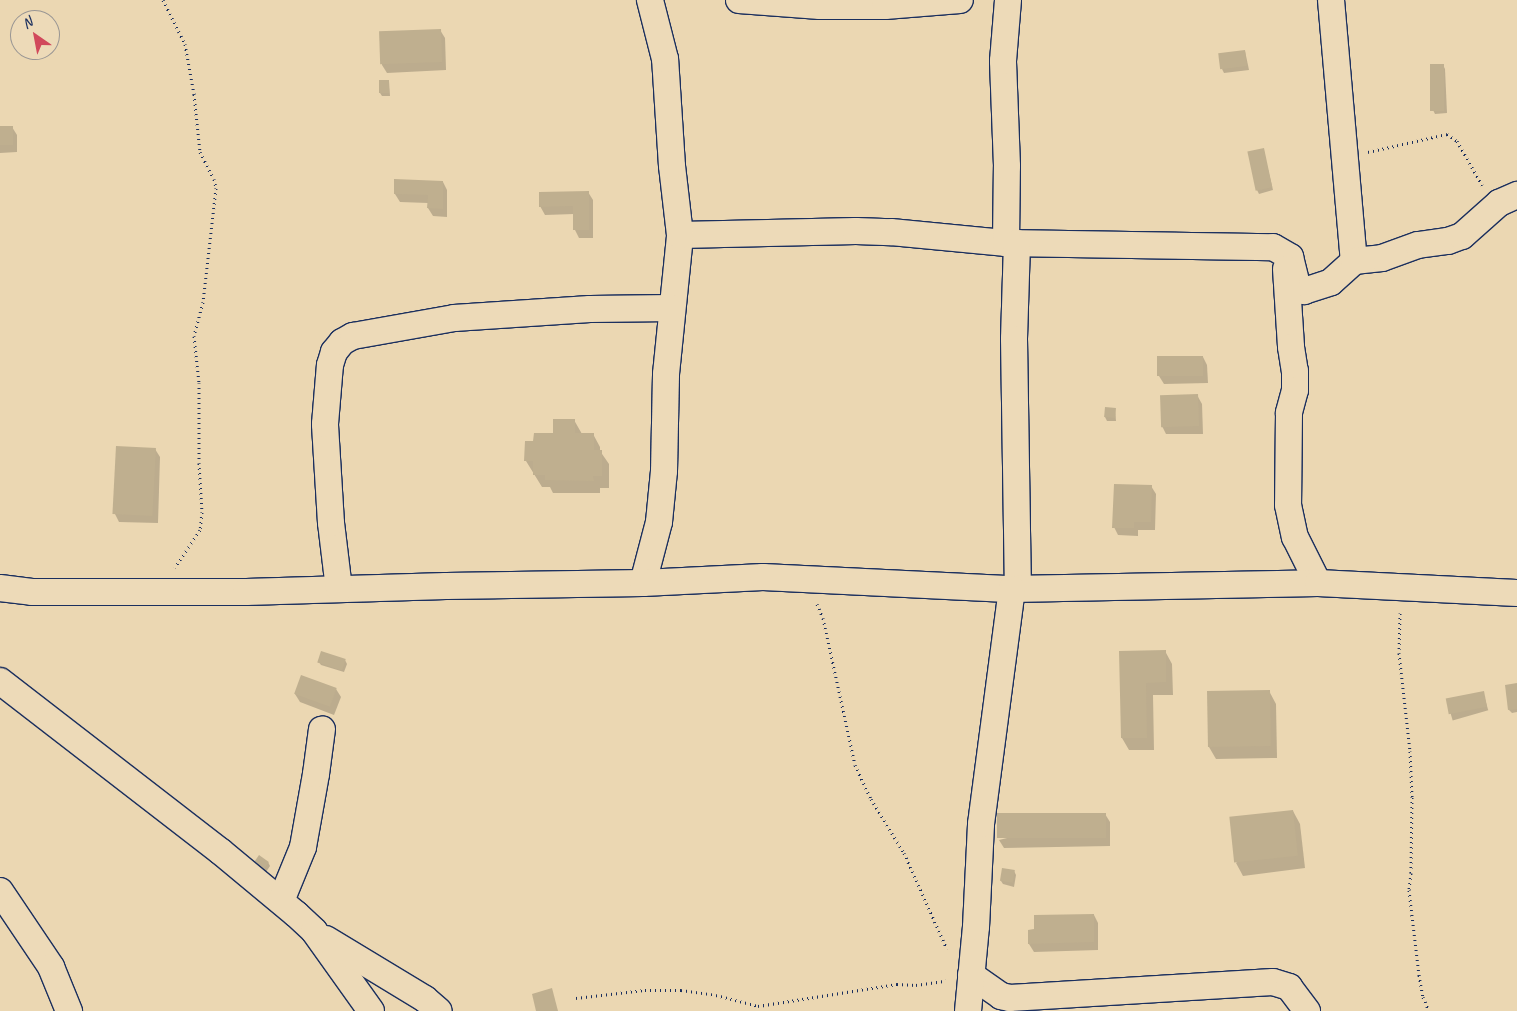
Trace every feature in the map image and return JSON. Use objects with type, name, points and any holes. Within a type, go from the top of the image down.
[{"type":"street","points":[[644,583],[659,522],[664,471],[666,374],[680,235],[672,166],[665,59],[650,0]]},
{"type":"street","points":[[740,0],[820,6],[885,6],[960,0]]},
{"type":"street","points":[[968,1011],[981,824],[1015,588],[1012,243],[1003,61],[1008,0]]},
{"type":"street","points":[[1331,0],[1354,261]]},
{"type":"street","points":[[680,235],[891,232],[1012,243],[1088,246],[1273,247],[1285,252],[1293,263],[1298,288],[1304,291],[1332,282],[1354,261],[1382,258],[1418,245],[1448,241],[1462,236],[1508,199]]},
{"type":"street","points":[[1285,252],[1291,347],[1295,372],[1295,390],[1289,413],[1288,505],[1295,537],[1318,583]]},
{"type":"street","points":[[339,589],[331,523],[325,424],[330,365],[334,352],[342,342],[353,336],[454,318],[590,309],[672,308]]},
{"type":"street","points":[[0,588],[32,592],[246,592],[644,583],[763,577],[1015,588],[1318,583],[1517,594]]},
{"type":"street","points":[[0,681],[281,901],[314,931],[425,999],[438,1011]]},
{"type":"street","points":[[281,901],[303,847],[322,729]]},
{"type":"street","points":[[0,891],[51,967],[69,1011]]},
{"type":"street","points":[[314,931],[371,1011]]},
{"type":"street","points":[[971,975],[1001,996],[1010,998],[1273,982],[1289,987],[1307,1011]]},
{"type":"path","points":[[149,591],[172,570],[200,530],[202,512],[199,463],[200,383],[194,336],[203,302],[216,188],[214,179],[200,152],[194,94],[185,44],[163,0]]},
{"type":"path","points":[[1344,139],[1368,152],[1447,134],[1457,141],[1487,192],[1508,199]]},
{"type":"path","points":[[797,578],[816,601],[823,618],[855,765],[871,800],[904,854],[948,951]]},
{"type":"path","points":[[1401,587],[1399,653],[1410,751],[1412,798],[1409,890],[1419,975],[1423,997],[1429,1011]]},
{"type":"path","points":[[576,998],[645,990],[681,990],[716,995],[758,1006],[897,984],[936,984],[971,975]]},
{"type":"building","points":[[441,29],[442,62],[380,64],[379,31]]},
{"type":"building","points":[[1245,50],[1247,66],[1220,69],[1218,53]]},
{"type":"building","points":[[1430,64],[1444,64],[1444,111],[1430,111]]},
{"type":"building","points":[[379,80],[389,80],[389,93],[379,93]]},
{"type":"building","points":[[0,126],[13,126],[13,145],[0,145]]},
{"type":"building","points":[[1264,148],[1272,187],[1256,191],[1247,152]]},
{"type":"building","points":[[394,179],[443,181],[443,209],[427,208],[428,195],[394,194]]},
{"type":"building","points":[[589,191],[589,230],[573,230],[573,206],[539,207],[539,192]]},
{"type":"building","points":[[1157,356],[1203,356],[1203,376],[1157,376]]},
{"type":"building","points":[[1198,394],[1199,426],[1161,427],[1160,395]]},
{"type":"building","points":[[1105,407],[1116,408],[1115,418],[1104,417]]},
{"type":"building","points":[[553,419],[575,419],[575,433],[594,433],[594,450],[602,450],[602,476],[593,476],[594,481],[545,480],[545,475],[533,475],[533,461],[524,461],[525,441],[533,441],[534,433],[553,433]]},
{"type":"building","points":[[116,446],[156,448],[152,516],[112,514]]},
{"type":"building","points":[[1114,484],[1152,485],[1151,522],[1134,522],[1134,528],[1112,528]]},
{"type":"building","points":[[1166,650],[1166,682],[1146,683],[1147,738],[1121,738],[1119,651]]},
{"type":"building","points":[[321,651],[346,659],[342,670],[317,662]]},
{"type":"building","points":[[301,675],[337,688],[330,707],[294,694]]},
{"type":"building","points":[[1517,683],[1517,709],[1508,710],[1505,685]]},
{"type":"building","points":[[1270,690],[1271,746],[1208,747],[1207,691]]},
{"type":"building","points":[[1484,691],[1487,707],[1449,714],[1446,698]]},
{"type":"building","points":[[1293,810],[1298,856],[1234,862],[1229,817]]},
{"type":"building","points":[[997,813],[1106,813],[1106,838],[997,838]]},
{"type":"building","points":[[259,855],[269,862],[264,869],[254,862]]},
{"type":"building","points":[[1002,868],[1015,870],[1013,883],[1000,881]]},
{"type":"building","points":[[1094,914],[1094,942],[1028,944],[1028,930],[1034,929],[1034,915]]},
{"type":"building","points":[[552,988],[558,1011],[536,1011],[532,994]]}]
